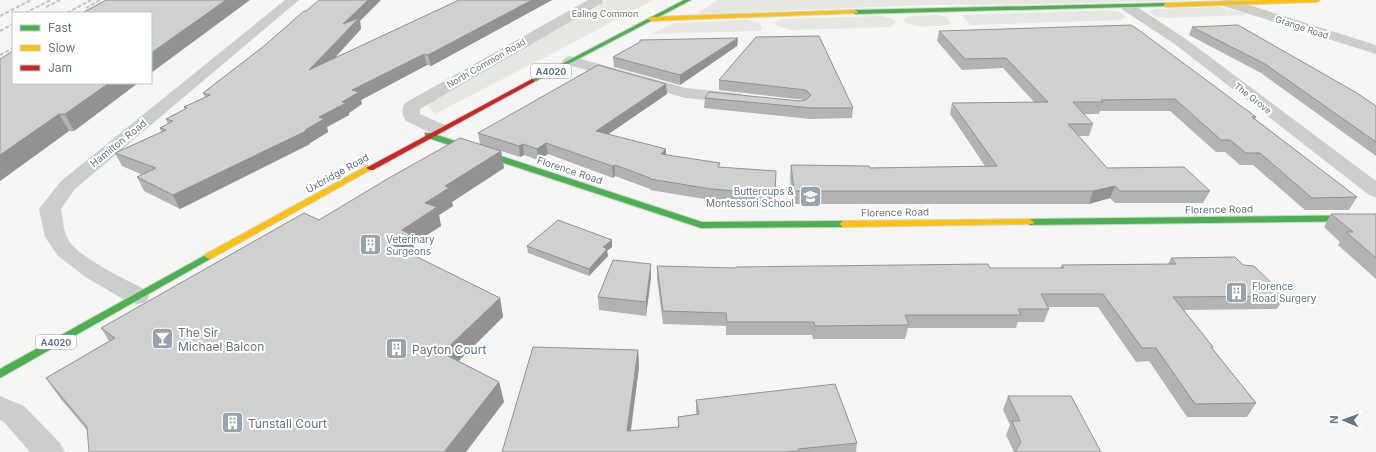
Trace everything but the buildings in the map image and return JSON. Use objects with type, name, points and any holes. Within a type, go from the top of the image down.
[{"type":"street","name":"Hamilton Road","points":[[137,296],[71,256],[60,245],[56,237],[50,209],[68,185],[293,0]]},
{"type":"street","name":"North Common Road","points":[[434,132],[412,117],[411,107],[596,0]]},
{"type":"street","name":"Uxbridge Road","points":[[0,374],[137,296],[434,132],[688,0]]},
{"type":"street","points":[[651,19],[704,19],[892,12],[1128,7],[1317,0]]},
{"type":"street","name":"Grange Road","points":[[1228,3],[1376,50]]},
{"type":"street","name":"The Grove","points":[[1128,7],[1181,42],[1376,191]]},
{"type":"street","points":[[570,61],[685,93],[753,100]]},
{"type":"street","name":"Florence Road","points":[[434,132],[700,225],[1376,218]]},
{"type":"street","points":[[0,407],[14,414],[49,452]]},
{"type":"green space","name":"Ealing Common","points":[[606,0],[653,0],[435,114],[428,105],[445,93]]},
{"type":"green space","points":[[718,0],[1189,0],[1042,4],[926,5],[701,14],[699,12]]},
{"type":"green space","points":[[1219,7],[1246,15],[1166,18],[1155,16],[1148,12],[1153,9]]},
{"type":"green space","points":[[1110,10],[1120,12],[1126,17],[1121,20],[971,25],[961,15]]},
{"type":"green space","points":[[939,15],[946,17],[951,23],[949,25],[915,26],[905,22],[903,19],[911,16]]},
{"type":"green space","points":[[882,16],[891,18],[895,21],[895,24],[890,27],[791,30],[777,26],[775,22],[782,19]]},
{"type":"green space","points":[[747,20],[760,23],[762,29],[757,31],[651,34],[674,23]]},
{"type":"railway","points":[[0,16],[31,0]]},
{"type":"railway","points":[[27,12],[51,0]]},
{"type":"railway","points":[[46,7],[60,0]]},
{"type":"railway","points":[[69,12],[91,0]]},
{"type":"railway","points":[[86,8],[100,0]]},
{"type":"railway","points":[[0,31],[12,25]]},
{"type":"railway","points":[[0,55],[12,49]]},
{"type":"traffic: fast","points":[[532,81],[688,0]]},
{"type":"traffic: fast","points":[[855,12],[1166,5]]},
{"type":"traffic: fast","points":[[428,135],[701,225],[843,224]]},
{"type":"traffic: fast","points":[[1030,222],[1376,218]]},
{"type":"traffic: fast","points":[[0,374],[209,256]]},
{"type":"traffic: slow","points":[[1166,5],[1317,0]]},
{"type":"traffic: slow","points":[[651,19],[855,12]]},
{"type":"traffic: slow","points":[[209,256],[370,168]]},
{"type":"traffic: slow","points":[[843,224],[1030,222]]},
{"type":"traffic: jam","points":[[370,168],[532,81]]},
{"type":"place","name":"Buttercups & Montessori School","points":[[810,197]]},
{"type":"place","name":"Veterinary Surgeons","points":[[370,245]]},
{"type":"place","name":"Florence Road Surgery","points":[[1237,292]]},
{"type":"place","name":"The Sir Michael Balcon","points":[[162,339]]},
{"type":"place","name":"Payton Court","points":[[397,349]]},
{"type":"place","name":"Tunstall Court","points":[[233,423]]}]
